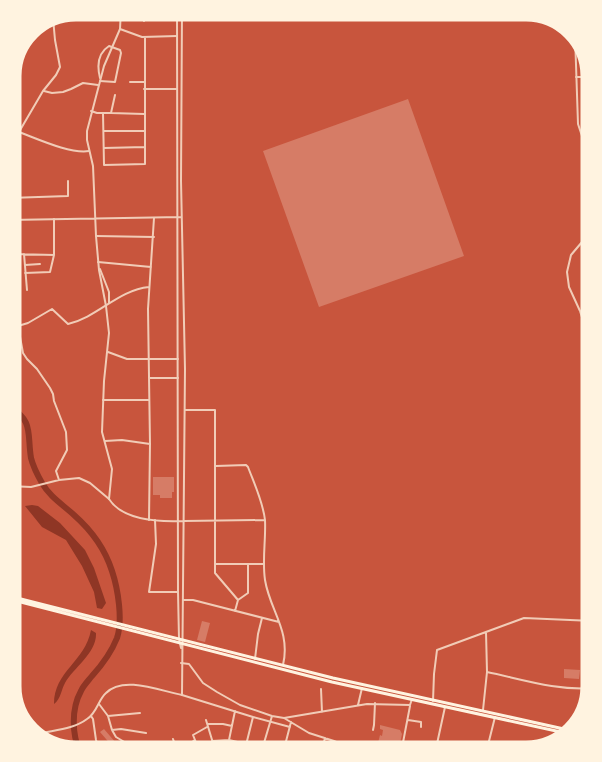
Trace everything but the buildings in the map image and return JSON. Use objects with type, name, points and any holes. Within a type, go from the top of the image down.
[{"type":"main road","points":[[20,601],[495,716]]},
{"type":"main road","points":[[181,641],[300,674],[561,731]]},
{"type":"street","points":[[109,499],[112,469],[102,432],[109,335],[107,305],[98,264],[93,166],[87,131],[99,81],[120,29],[120,20]]},
{"type":"street","points":[[177,20],[178,592],[182,695]]},
{"type":"street","points":[[181,641],[185,359],[181,217],[182,20]]},
{"type":"street","points":[[20,130],[60,67],[54,24]]},
{"type":"street","points":[[120,29],[145,37],[177,36]]},
{"type":"street","points":[[103,114],[104,165],[145,164],[145,37]]},
{"type":"street","points":[[43,91],[63,92],[83,82],[115,82],[120,50],[109,46],[105,48],[101,54],[99,81]]},
{"type":"street","points":[[575,48],[578,124],[582,136]]},
{"type":"street","points":[[576,77],[582,77]]},
{"type":"street","points":[[130,82],[144,82]]},
{"type":"street","points":[[144,89],[177,89]]},
{"type":"street","points":[[111,113],[115,95]]},
{"type":"street","points":[[91,111],[103,114],[144,114]]},
{"type":"street","points":[[104,131],[145,130]]},
{"type":"street","points":[[20,132],[36,140],[77,152],[89,151]]},
{"type":"street","points":[[104,148],[145,147]]},
{"type":"street","points":[[20,198],[68,196],[68,180]]},
{"type":"street","points":[[20,220],[181,217]]},
{"type":"street","points":[[149,520],[149,287],[154,218]]},
{"type":"street","points":[[25,273],[50,272],[54,255],[54,219]]},
{"type":"street","points":[[96,236],[154,237]]},
{"type":"street","points":[[582,242],[571,255],[567,267],[569,287],[582,317]]},
{"type":"street","points":[[20,254],[54,255]]},
{"type":"street","points":[[24,254],[27,290]]},
{"type":"street","points":[[24,265],[40,264]]},
{"type":"street","points":[[98,264],[151,267]]},
{"type":"street","points":[[20,325],[52,309],[68,324],[78,322],[125,294],[149,287]]},
{"type":"street","points":[[20,337],[23,353],[37,369],[53,394],[66,432],[67,450],[56,471],[59,480]]},
{"type":"street","points":[[108,352],[127,358],[185,359]]},
{"type":"street","points":[[149,378],[178,378]]},
{"type":"street","points":[[103,400],[149,400]]},
{"type":"street","points":[[184,410],[215,410],[215,573],[238,600]]},
{"type":"street","points":[[104,441],[122,440],[150,444]]},
{"type":"street","points":[[216,466],[246,465],[263,510],[265,578],[286,645],[283,666]]},
{"type":"street","points":[[20,488],[73,478],[84,479],[126,513],[139,518],[178,521],[265,520]]},
{"type":"street","points":[[155,520],[156,544],[149,592],[178,592]]},
{"type":"street","points":[[215,564],[264,564]]},
{"type":"street","points":[[235,611],[238,600],[248,593],[248,564]]},
{"type":"street","points":[[183,600],[193,600],[279,622]]},
{"type":"street","points":[[255,659],[262,618]]},
{"type":"street","points":[[433,701],[437,650],[524,618],[582,621]]},
{"type":"street","points":[[482,712],[487,672],[486,633]]},
{"type":"street","points":[[181,663],[189,664],[203,683],[233,702],[272,716],[284,718],[358,705],[410,705]]},
{"type":"street","points":[[487,672],[554,687],[582,689],[581,701]]},
{"type":"street","points":[[44,733],[80,724],[91,716],[105,693],[127,684],[182,695],[290,727]]},
{"type":"street","points":[[358,705],[362,688]]},
{"type":"street","points":[[321,689],[322,712]]},
{"type":"street","points":[[403,742],[412,699]]},
{"type":"street","points":[[99,704],[108,716],[112,730],[123,742]]},
{"type":"street","points":[[373,730],[375,704]]},
{"type":"street","points":[[437,742],[445,707]]},
{"type":"street","points":[[229,740],[236,711]]},
{"type":"street","points":[[108,716],[140,713]]},
{"type":"street","points":[[91,716],[97,742]]},
{"type":"street","points":[[264,742],[272,716]]},
{"type":"street","points":[[489,742],[495,716]]},
{"type":"street","points":[[247,742],[253,717]]},
{"type":"street","points":[[284,718],[309,733],[336,742]]},
{"type":"street","points":[[408,720],[422,720],[421,727]]},
{"type":"street","points":[[286,742],[291,722]]},
{"type":"street","points":[[192,742],[195,740],[193,735],[207,724],[232,726]]},
{"type":"street","points":[[207,724],[212,741],[238,742]]},
{"type":"street","points":[[112,730],[121,729],[146,734]]},
{"type":"street","points":[[324,742],[325,738]]},
{"type":"shaded area","points":[[25,506],[38,506],[60,523],[85,550],[106,603],[102,609],[97,608],[94,592],[66,540],[42,527]]},
{"type":"shaded area","points":[[91,630],[96,633],[93,647],[69,677],[54,704],[59,683],[83,650]]},
{"type":"waterway","points":[[20,415],[28,429],[31,458],[42,483],[52,496],[97,540],[106,555],[116,587],[120,614],[119,631],[112,649],[83,687],[78,698],[74,714],[76,742]]}]
